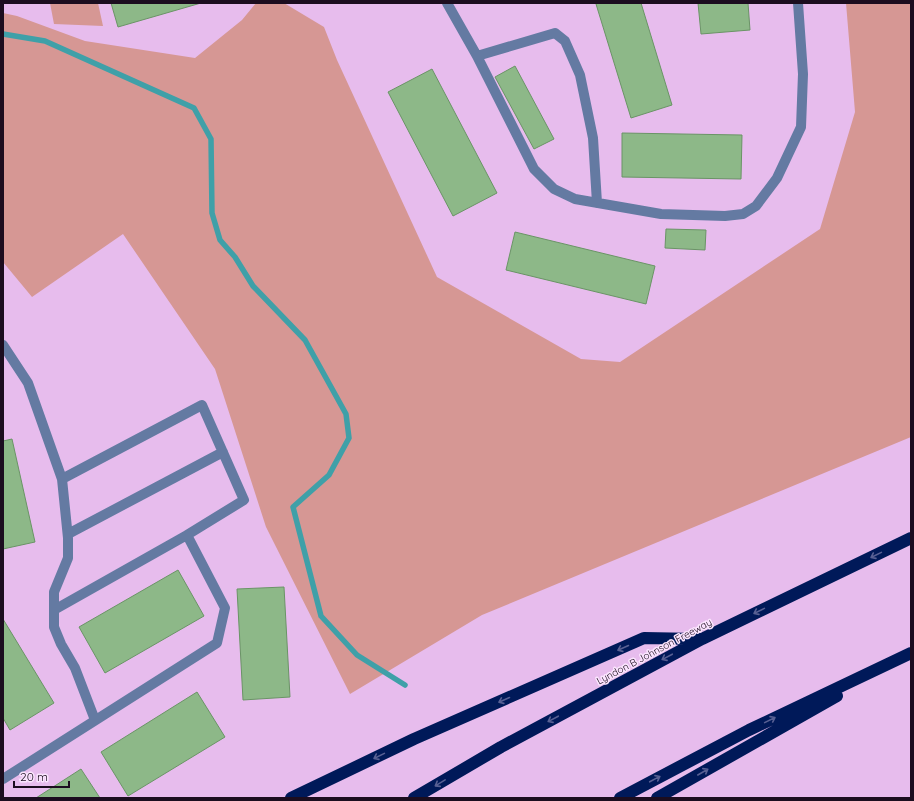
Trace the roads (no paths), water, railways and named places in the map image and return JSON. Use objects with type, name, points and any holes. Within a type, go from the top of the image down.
[{"type":"highway","name":"Lyndon B Johnson Freeway","points":[[414,798],[501,747],[702,639],[911,538]]},
{"type":"highway","points":[[291,798],[414,739],[644,638],[702,639]]},
{"type":"highway","points":[[620,798],[749,730],[911,653]]},
{"type":"highway","points":[[657,798],[911,653]]},
{"type":"lane","points":[[447,3],[477,56],[534,168],[554,189],[575,199],[661,214],[725,216],[743,214],[756,206],[777,178],[801,127],[803,74],[798,3]]},
{"type":"lane","points":[[477,56],[556,33],[565,41],[580,75],[593,138],[596,203]]},
{"type":"lane","points":[[3,345],[28,383],[62,479],[68,534],[68,558],[54,592],[54,627],[74,668],[95,720]]},
{"type":"lane","points":[[54,610],[187,535],[244,500],[202,405],[62,479]]},
{"type":"lane","points":[[68,534],[223,452]]},
{"type":"lane","points":[[3,778],[217,643],[225,608],[187,535]]},
{"type":"waterway","points":[[3,34],[45,41],[194,108],[211,139],[212,213],[220,240],[235,257],[253,286],[305,340],[346,414],[349,438],[329,475],[293,507],[321,616],[357,655],[405,685]]}]
